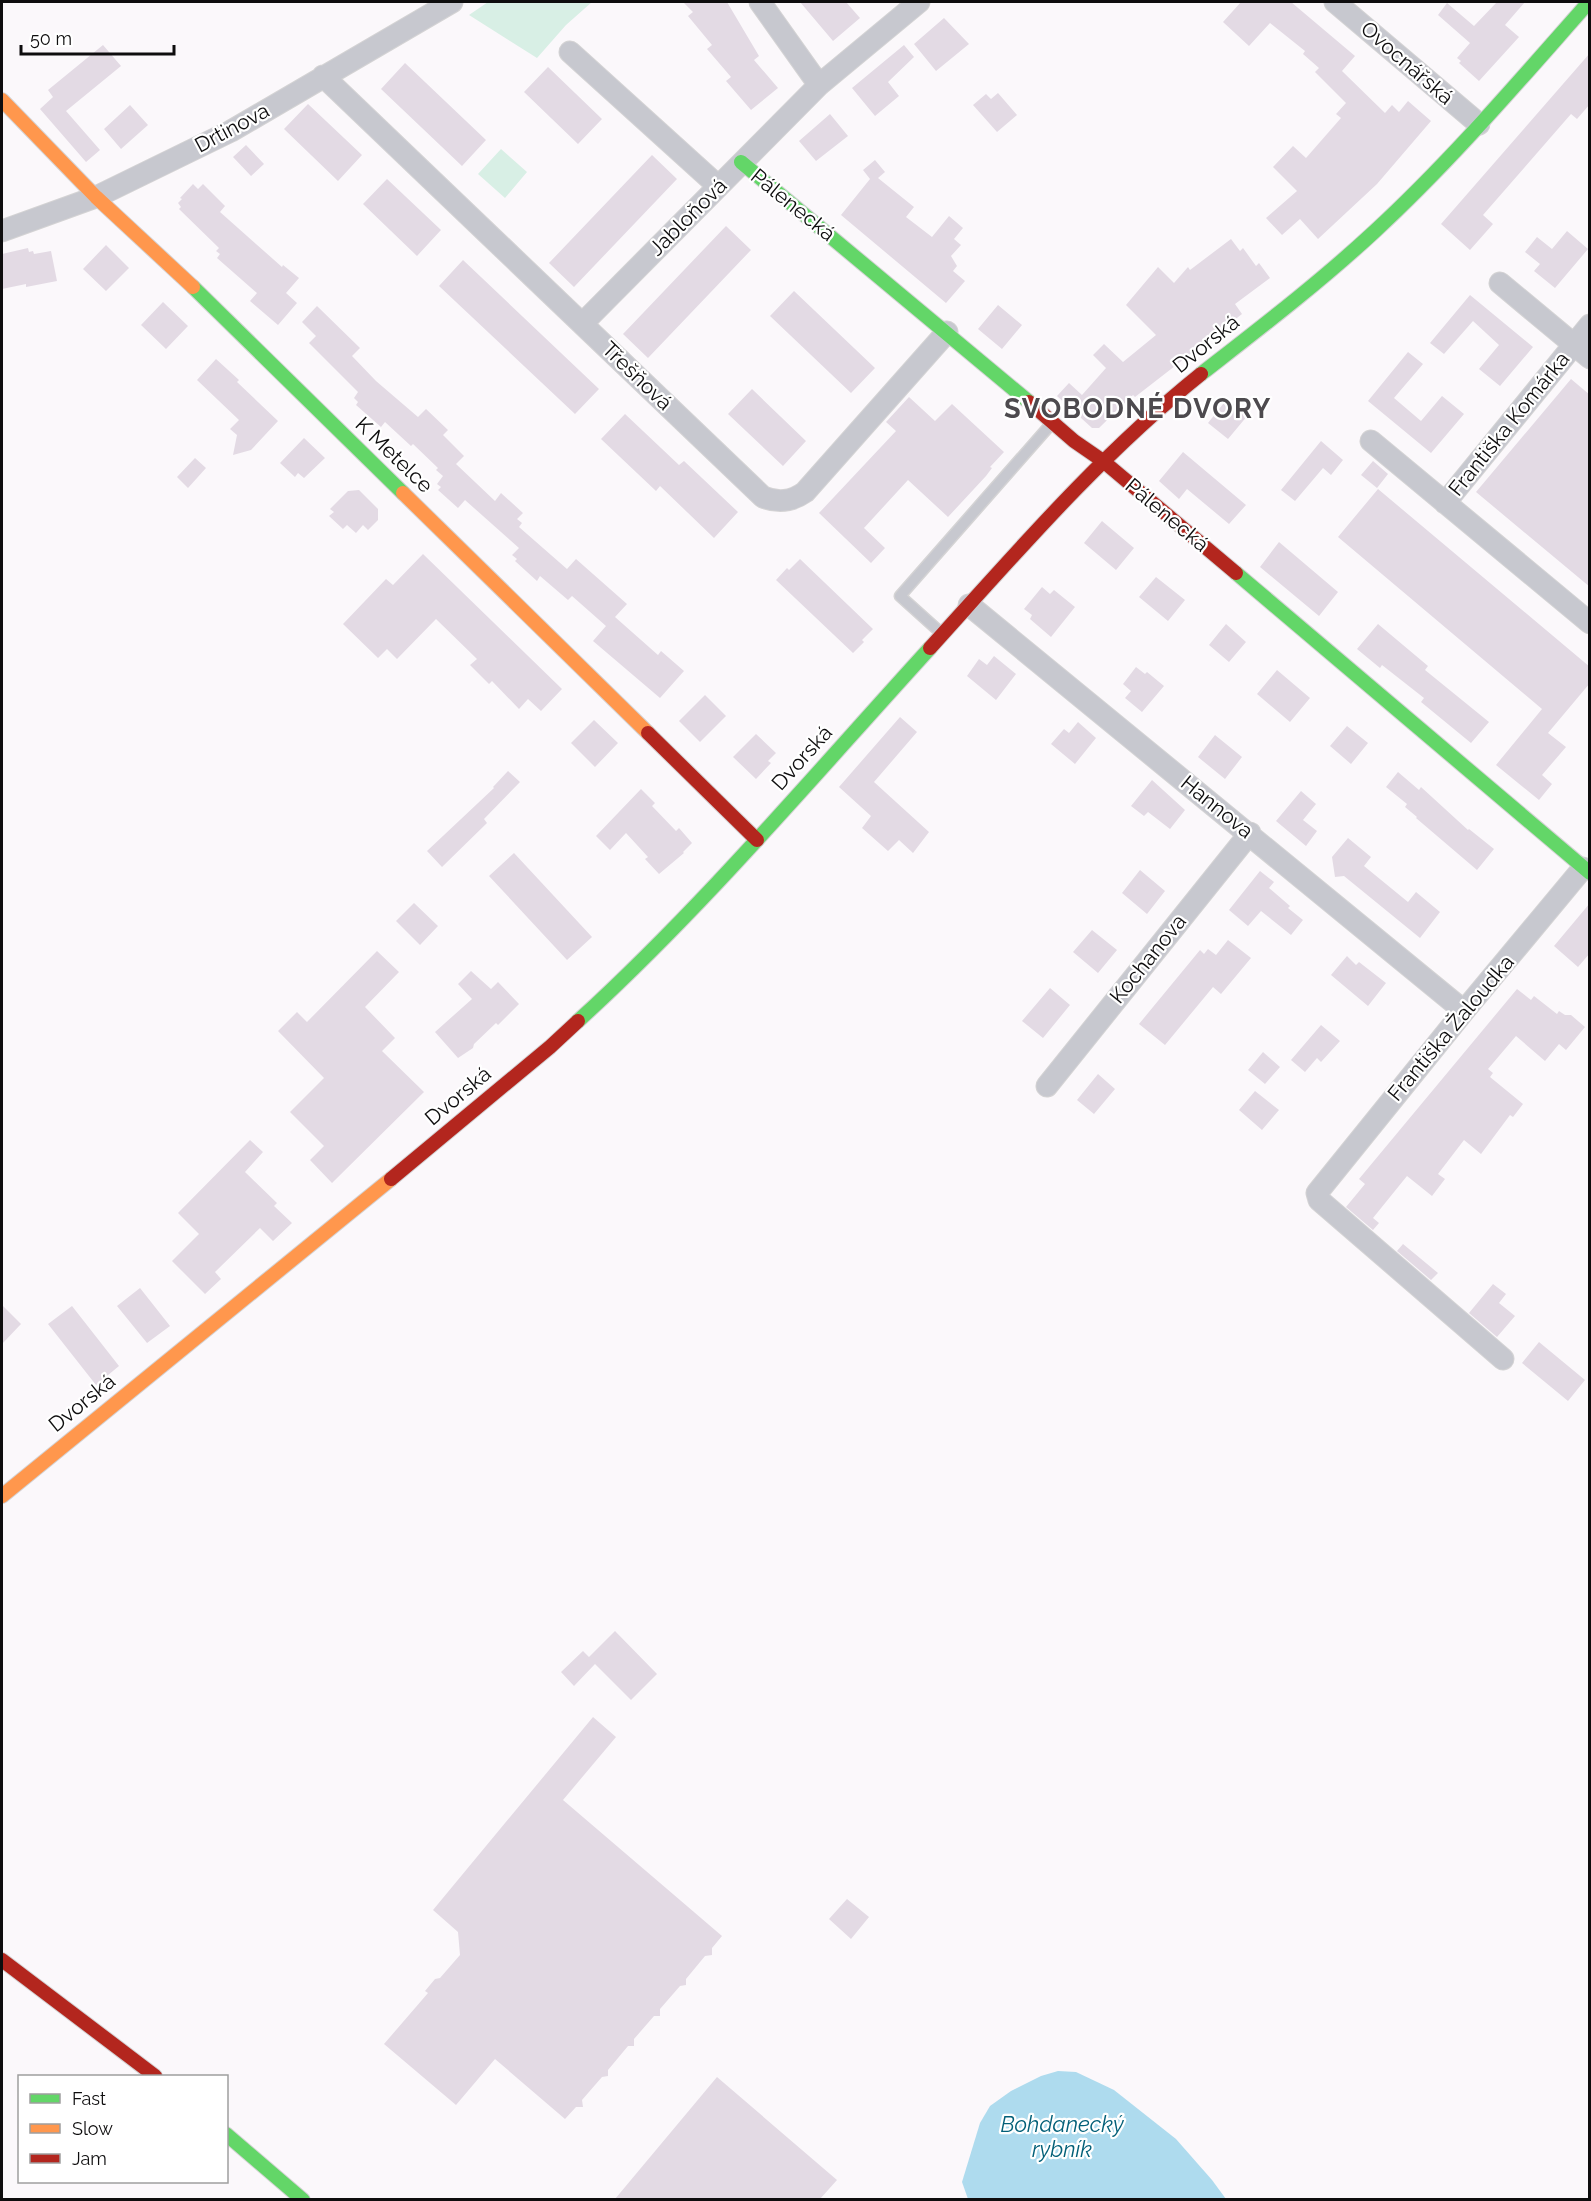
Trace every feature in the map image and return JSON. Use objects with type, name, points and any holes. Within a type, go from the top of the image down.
[{"type":"street","name":"Drtinova","points":[[2,231],[96,197],[231,131],[452,2]]},
{"type":"street","points":[[760,2],[819,85]]},
{"type":"street","name":"Jabloňová","points":[[583,323],[819,85],[919,2]]},
{"type":"street","name":"Ovocnářská","points":[[1335,2],[1479,124]]},
{"type":"street","name":"Dvorská","points":[[2,1496],[550,1047],[640,963],[757,840],[1064,500],[1152,415],[1342,262],[1396,211],[1479,124],[1589,2]]},
{"type":"street","name":"Pálenecká","points":[[570,52],[718,186]]},
{"type":"street","name":"Třešňová","points":[[323,76],[583,323],[755,491],[774,501],[795,498],[805,492],[947,332]]},
{"type":"street","name":"K Metelce","points":[[2,100],[96,197],[175,269],[757,840]]},
{"type":"street","name":"Pálenecká","points":[[741,162],[947,332],[1074,441],[1103,461],[1588,871]]},
{"type":"street","name":"Františka Komárka","points":[[1500,283],[1582,351]]},
{"type":"street","name":"Františka Komárka","points":[[1445,503],[1582,351],[1590,325]]},
{"type":"street","name":"Františka Komárka","points":[[1371,441],[1590,623]]},
{"type":"street","name":"Hannova","points":[[969,604],[1464,1011]]},
{"type":"street","name":"Kochanova","points":[[1047,1086],[1250,833]]},
{"type":"street","name":"Františka Žaloudka","points":[[1503,1359],[1319,1200],[1317,1193],[1464,1011],[1588,871]]},
{"type":"street","points":[[2,1959],[154,2075]]},
{"type":"street","points":[[228,2136],[303,2199]]},
{"type":"lane","points":[[942,635],[900,596],[1053,423]]},
{"type":"green space","points":[[488,2],[592,2],[566,25],[537,58],[469,15]]},
{"type":"green space","points":[[501,149],[527,172],[505,198],[478,174]]},
{"type":"water","name":"Bohdanecký rybník","points":[[1058,2071],[1076,2072],[1114,2090],[1176,2139],[1226,2199],[968,2199],[962,2182],[980,2123],[990,2106],[1011,2091],[1041,2076]]},
{"type":"building","points":[[683,2],[727,2],[759,56],[754,60],[778,88],[751,110],[726,81],[731,77],[707,49],[712,45],[688,16],[693,12]]},
{"type":"building","points":[[800,2],[846,2],[860,18],[833,41]]},
{"type":"building","points":[[1241,2],[1291,2],[1355,56],[1342,71],[1385,113],[1392,105],[1399,112],[1408,101],[1431,121],[1377,184],[1318,239],[1300,219],[1282,235],[1266,218],[1297,191],[1273,167],[1293,146],[1306,158],[1341,118],[1336,114],[1346,103],[1315,72],[1319,68],[1303,54],[1305,51],[1270,23],[1249,46],[1223,22]]},
{"type":"building","points":[[1497,2],[1525,2],[1505,25],[1519,37],[1479,81],[1459,63],[1461,61],[1457,58],[1470,43],[1438,15],[1447,3],[1474,26]]},
{"type":"building","points":[[944,18],[969,44],[936,71],[914,44]]},
{"type":"building","points":[[103,45],[121,66],[66,111],[100,150],[86,162],[40,109],[53,97],[48,90]]},
{"type":"building","points":[[904,45],[914,57],[888,82],[899,96],[875,116],[852,88]]},
{"type":"building","points":[[1590,53],[1590,104],[1577,119],[1571,114],[1483,215],[1493,224],[1470,250],[1441,224]]},
{"type":"building","points":[[405,63],[486,140],[462,166],[381,89]]},
{"type":"building","points":[[548,67],[602,119],[578,144],[524,92]]},
{"type":"building","points":[[998,93],[1017,115],[997,132],[973,105],[986,94],[991,99]]},
{"type":"building","points":[[308,104],[362,155],[338,181],[284,129]]},
{"type":"building","points":[[130,105],[148,125],[121,149],[104,129]]},
{"type":"building","points":[[830,114],[848,136],[816,161],[799,141]]},
{"type":"building","points":[[246,145],[264,164],[251,176],[233,157]]},
{"type":"building","points":[[652,155],[677,179],[574,287],[549,263]]},
{"type":"building","points":[[875,160],[885,172],[878,178],[914,207],[906,217],[932,237],[949,216],[963,228],[954,239],[961,245],[951,256],[957,266],[953,271],[965,281],[946,303],[841,215],[870,179],[863,170]]},
{"type":"building","points":[[387,179],[441,230],[417,256],[363,204]]},
{"type":"building","points":[[193,184],[198,189],[203,184],[225,206],[220,212],[282,267],[283,265],[299,278],[286,293],[297,303],[278,325],[250,301],[257,293],[217,258],[220,254],[216,251],[219,248],[179,209],[181,207],[178,203],[182,199],[180,198]]},
{"type":"building","points":[[726,226],[751,250],[648,358],[623,334]]},
{"type":"building","points":[[1567,231],[1588,249],[1555,288],[1534,271],[1540,264],[1525,252],[1537,237],[1552,249]]},
{"type":"building","points":[[1231,239],[1240,251],[1243,248],[1256,266],[1259,263],[1270,278],[1235,304],[1242,314],[1135,397],[1133,395],[1099,428],[1092,428],[1057,396],[1069,383],[1082,395],[1106,368],[1093,355],[1104,344],[1123,362],[1156,335],[1126,305],[1158,267],[1174,283],[1188,267],[1190,270]]},
{"type":"building","points":[[106,245],[129,268],[106,291],[83,269]]},
{"type":"building","points":[[28,248],[29,252],[33,251],[34,254],[51,251],[57,281],[2,289],[2,254]]},
{"type":"building","points":[[463,260],[599,389],[575,414],[439,286]]},
{"type":"building","points":[[794,291],[875,368],[851,393],[770,316]]},
{"type":"building","points":[[1470,295],[1533,347],[1500,386],[1479,369],[1499,345],[1473,321],[1444,354],[1430,343]]},
{"type":"building","points":[[163,302],[188,326],[166,349],[141,325]]},
{"type":"building","points":[[998,305],[1022,325],[1002,349],[978,329]]},
{"type":"building","points":[[317,306],[360,348],[352,356],[376,381],[418,417],[426,409],[448,430],[443,435],[464,456],[456,464],[495,501],[501,493],[523,513],[517,519],[522,523],[519,527],[567,569],[576,559],[627,604],[615,617],[658,655],[661,651],[684,671],[660,698],[593,641],[606,626],[572,596],[568,600],[540,576],[537,581],[515,561],[517,559],[512,555],[519,548],[465,500],[458,508],[438,490],[441,487],[437,484],[443,476],[436,470],[438,468],[385,422],[381,427],[356,405],[358,402],[354,398],[358,392],[309,343],[316,336],[302,322]]},
{"type":"building","points":[[1408,352],[1423,364],[1394,398],[1421,421],[1442,396],[1464,414],[1431,453],[1368,401]]},
{"type":"building","points":[[216,359],[278,421],[251,450],[233,455],[237,435],[230,429],[239,420],[197,380]]},
{"type":"building","points":[[1571,379],[1590,395],[1590,587],[1476,492]]},
{"type":"building","points":[[752,389],[806,441],[783,466],[728,414]]},
{"type":"building","points":[[909,397],[935,421],[952,404],[1004,452],[990,467],[992,468],[986,476],[948,517],[908,480],[864,528],[885,548],[871,563],[819,513],[896,431],[886,422]]},
{"type":"building","points":[[1227,399],[1248,415],[1228,439],[1208,423]]},
{"type":"building","points":[[625,414],[679,465],[684,461],[738,512],[714,538],[660,486],[656,491],[601,439]]},
{"type":"building","points":[[304,438],[325,458],[304,478],[298,473],[295,477],[280,463]]},
{"type":"building","points":[[1321,441],[1343,460],[1331,475],[1323,468],[1295,501],[1281,490]]},
{"type":"building","points":[[1183,452],[1246,505],[1229,524],[1187,489],[1179,499],[1159,481]]},
{"type":"building","points":[[195,458],[206,468],[188,488],[177,477]]},
{"type":"building","points":[[1373,461],[1388,474],[1377,488],[1361,475]]},
{"type":"building","points":[[1378,489],[1590,667],[1590,683],[1548,733],[1566,747],[1542,775],[1552,784],[1539,800],[1496,765],[1542,709],[1338,537]]},
{"type":"building","points":[[359,490],[378,509],[378,520],[368,530],[363,525],[356,533],[347,525],[343,529],[329,516],[334,512],[330,509],[348,491]]},
{"type":"building","points":[[1102,521],[1134,548],[1116,570],[1084,543]]},
{"type":"building","points":[[1279,542],[1338,592],[1319,616],[1260,567]]},
{"type":"building","points":[[423,554],[562,689],[541,711],[528,699],[519,709],[492,681],[489,684],[470,665],[477,659],[436,619],[397,659],[387,649],[378,658],[343,624],[386,579],[393,585]]},
{"type":"building","points":[[800,559],[873,629],[853,653],[776,580]]},
{"type":"building","points":[[1156,577],[1185,600],[1168,621],[1139,597]]},
{"type":"building","points":[[1042,587],[1050,594],[1054,590],[1075,607],[1051,637],[1030,619],[1032,615],[1024,609]]},
{"type":"building","points":[[1226,624],[1246,642],[1229,662],[1209,645]]},
{"type":"building","points":[[1378,624],[1428,666],[1425,670],[1489,722],[1471,743],[1421,702],[1424,698],[1382,665],[1380,668],[1357,649]]},
{"type":"building","points":[[994,656],[1016,674],[996,700],[967,676],[979,659],[987,665]]},
{"type":"building","points":[[1136,667],[1145,674],[1147,672],[1164,686],[1142,712],[1125,698],[1131,691],[1123,684]]},
{"type":"building","points":[[1277,670],[1310,698],[1290,722],[1257,694]]},
{"type":"building","points":[[705,695],[726,716],[700,742],[679,721]]},
{"type":"building","points":[[900,717],[917,732],[874,782],[929,832],[913,853],[899,840],[888,851],[862,828],[871,816],[839,787]]},
{"type":"building","points":[[594,720],[618,743],[595,767],[571,743]]},
{"type":"building","points":[[1078,722],[1096,738],[1075,764],[1051,744],[1064,729],[1069,733]]},
{"type":"building","points":[[1347,726],[1368,743],[1351,764],[1330,746]]},
{"type":"building","points":[[756,734],[776,753],[768,761],[771,763],[756,779],[733,757]]},
{"type":"building","points":[[1215,735],[1242,757],[1225,779],[1198,757]]},
{"type":"building","points":[[508,771],[520,782],[484,819],[487,823],[442,867],[427,851],[494,788]]},
{"type":"building","points":[[1398,772],[1419,790],[1421,787],[1468,830],[1494,849],[1477,870],[1416,818],[1405,807],[1407,804],[1386,787]]},
{"type":"building","points":[[1152,780],[1185,810],[1170,829],[1148,812],[1144,816],[1131,806]]},
{"type":"building","points":[[641,789],[655,803],[652,806],[676,831],[679,828],[692,843],[684,853],[659,874],[645,859],[648,857],[626,833],[610,850],[596,836]]},
{"type":"building","points":[[1301,791],[1316,804],[1303,820],[1317,831],[1306,846],[1276,821]]},
{"type":"building","points":[[1348,838],[1371,857],[1364,866],[1408,902],[1416,892],[1440,912],[1420,938],[1344,876],[1335,877],[1332,857]]},
{"type":"building","points":[[514,853],[592,937],[567,960],[489,876]]},
{"type":"building","points":[[1140,870],[1165,891],[1147,914],[1122,893]]},
{"type":"building","points":[[1260,871],[1274,882],[1269,888],[1303,920],[1291,935],[1261,911],[1248,926],[1229,910]]},
{"type":"building","points":[[414,903],[438,926],[420,945],[396,921]]},
{"type":"building","points":[[1590,903],[1590,953],[1578,967],[1554,946]]},
{"type":"building","points":[[1092,930],[1117,950],[1098,973],[1073,952]]},
{"type":"building","points":[[1228,940],[1251,958],[1221,994],[1213,987],[1165,1045],[1139,1024],[1200,950],[1204,954],[1208,949],[1216,955]]},
{"type":"building","points":[[377,951],[399,972],[365,1007],[395,1038],[382,1051],[424,1092],[332,1183],[310,1160],[324,1146],[290,1112],[324,1078],[278,1031],[297,1012],[307,1022]]},
{"type":"building","points":[[1347,956],[1356,965],[1359,962],[1386,983],[1368,1006],[1331,975]]},
{"type":"building","points":[[471,971],[491,989],[498,982],[519,1004],[474,1044],[473,1048],[458,1058],[435,1032],[472,999],[458,984]]},
{"type":"building","points":[[1050,988],[1070,1005],[1043,1038],[1022,1021]]},
{"type":"building","points":[[1517,989],[1531,1000],[1534,996],[1557,1014],[1559,1011],[1565,1015],[1571,1015],[1585,1027],[1566,1050],[1559,1044],[1545,1061],[1516,1036],[1488,1069],[1493,1073],[1490,1077],[1523,1104],[1513,1117],[1510,1115],[1481,1154],[1464,1140],[1438,1174],[1445,1179],[1432,1196],[1407,1176],[1373,1218],[1379,1223],[1373,1230],[1346,1207],[1365,1184],[1359,1179]]},
{"type":"building","points":[[1321,1025],[1340,1041],[1321,1062],[1317,1058],[1305,1072],[1291,1060]]},
{"type":"building","points":[[1263,1052],[1280,1067],[1265,1084],[1248,1070]]},
{"type":"building","points":[[1098,1074],[1115,1089],[1094,1114],[1077,1100]]},
{"type":"building","points":[[1255,1091],[1279,1110],[1262,1130],[1239,1110]]},
{"type":"building","points":[[250,1140],[263,1152],[245,1172],[277,1203],[274,1206],[292,1223],[273,1241],[260,1228],[215,1272],[221,1279],[205,1294],[172,1261],[199,1234],[178,1213]]},
{"type":"building","points":[[1403,1244],[1438,1273],[1431,1280],[1397,1251]]},
{"type":"building","points":[[1493,1284],[1506,1294],[1499,1303],[1515,1316],[1497,1337],[1469,1313]]},
{"type":"building","points":[[140,1288],[170,1326],[147,1343],[117,1306]]},
{"type":"building","points":[[2,1305],[21,1324],[2,1344]]},
{"type":"building","points":[[72,1306],[119,1366],[96,1385],[48,1324]]},
{"type":"building","points":[[1539,1342],[1585,1380],[1568,1401],[1522,1363]]},
{"type":"building","points":[[615,1631],[657,1674],[631,1700],[595,1664],[574,1686],[561,1672],[583,1651],[589,1657]]},
{"type":"building","points":[[593,1717],[616,1737],[563,1800],[722,1936],[712,1948],[712,1955],[705,1956],[686,1979],[686,1985],[680,1986],[660,2009],[660,2016],[654,2016],[634,2039],[634,2046],[628,2046],[608,2070],[608,2076],[602,2077],[582,2100],[583,2107],[576,2107],[565,2119],[495,2059],[456,2105],[384,2044],[428,1993],[425,1991],[435,1979],[440,1978],[460,1955],[458,1932],[433,1910]]},
{"type":"building","points":[[847,1899],[869,1917],[851,1939],[829,1919]]},
{"type":"building","points":[[717,2077],[837,2180],[820,2199],[615,2199]]},
{"type":"traffic: fast","points":[[1201,374],[1311,287],[1402,205],[1484,120],[1589,2]]},
{"type":"traffic: fast","points":[[741,162],[1029,402]]},
{"type":"traffic: fast","points":[[193,287],[403,493]]},
{"type":"traffic: fast","points":[[1236,573],[1590,873]]},
{"type":"traffic: fast","points":[[578,1021],[625,977],[714,886],[930,648]]},
{"type":"traffic: fast","points":[[228,2136],[303,2200]]},
{"type":"traffic: slow","points":[[2,100],[96,197],[193,287]]},
{"type":"traffic: slow","points":[[403,493],[648,733]]},
{"type":"traffic: slow","points":[[2,1496],[391,1179]]},
{"type":"traffic: jam","points":[[930,648],[1094,471],[1164,405],[1201,374]]},
{"type":"traffic: jam","points":[[1029,402],[1236,573]]},
{"type":"traffic: jam","points":[[648,733],[757,840]]},
{"type":"traffic: jam","points":[[391,1179],[578,1021]]},
{"type":"traffic: jam","points":[[2,1960],[154,2075]]},
{"type":"district","name":"SVOBODNÉ DVORY","points":[[1138,409]]}]
